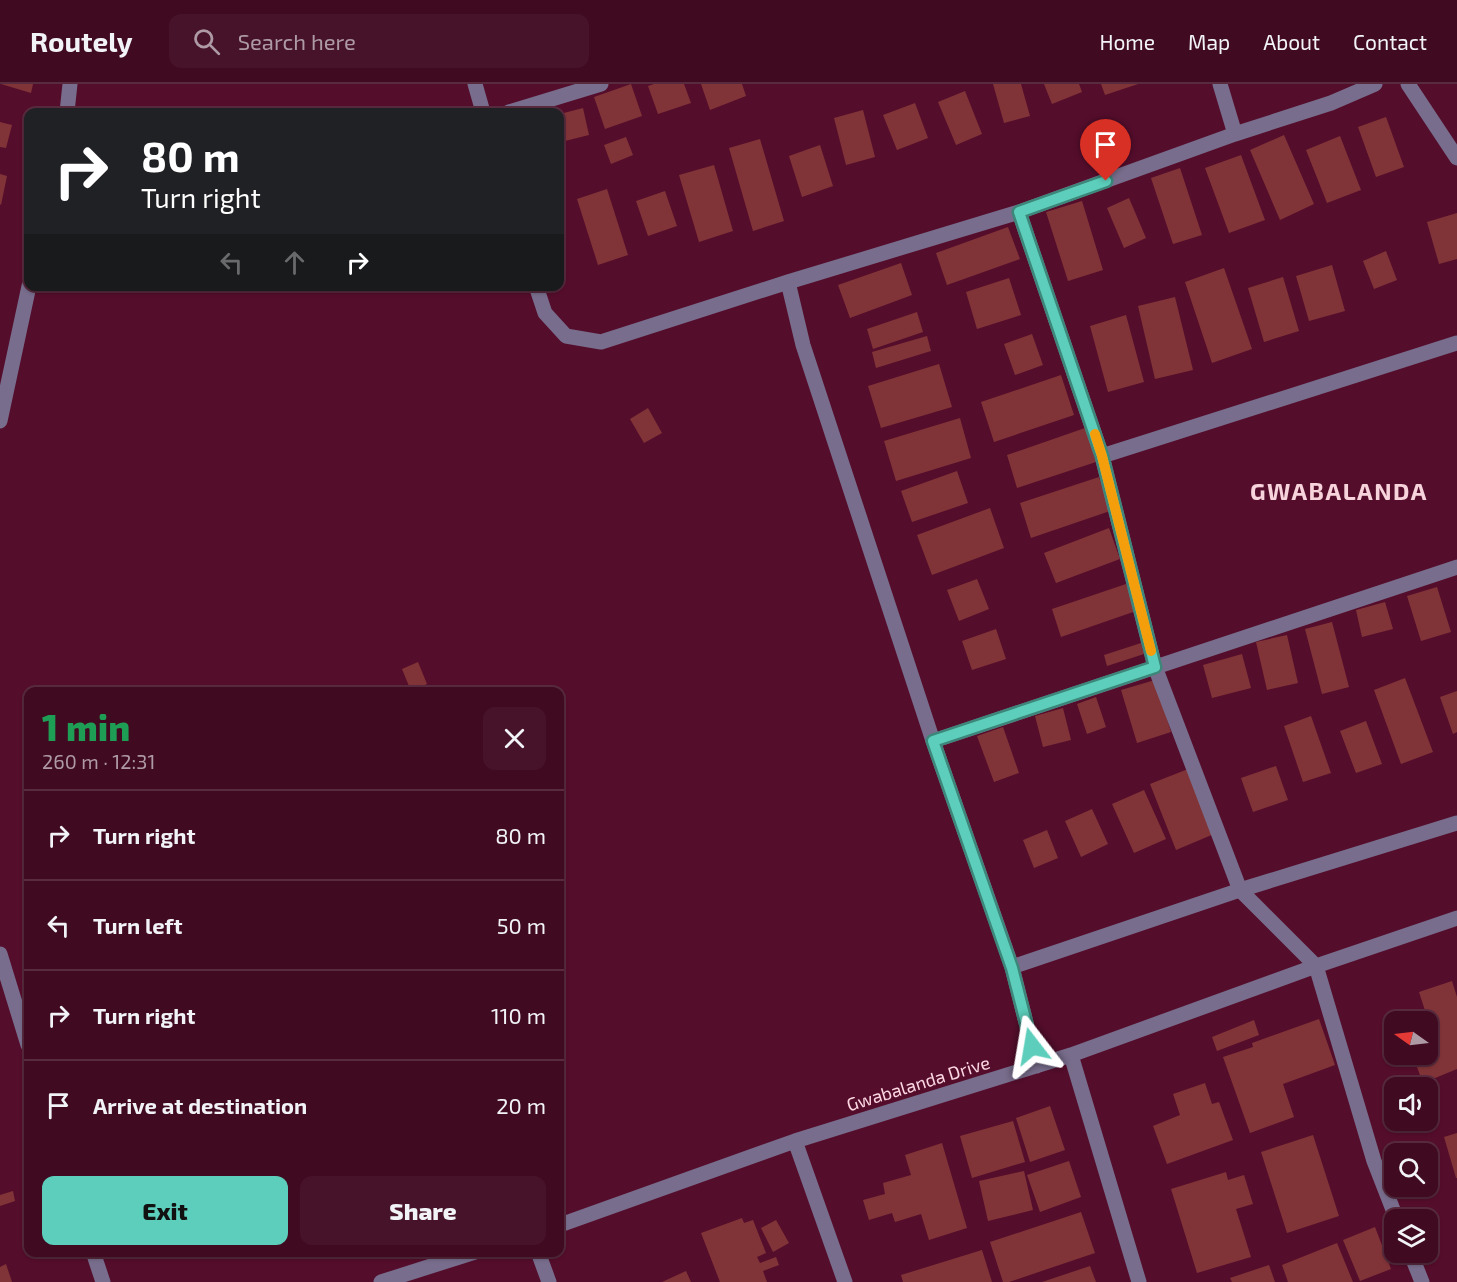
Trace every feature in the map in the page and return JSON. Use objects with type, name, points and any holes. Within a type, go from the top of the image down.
[{"type":"street","points":[[67,108],[70,84]]},
{"type":"street","points":[[475,84],[482,108]]},
{"type":"street","points":[[522,108],[600,84]]},
{"type":"street","points":[[1220,84],[1235,134]]},
{"type":"street","points":[[538,291],[544,313],[566,336],[601,342],[1019,212],[1235,134],[1331,103],[1375,84]]},
{"type":"street","points":[[1408,84],[1457,158]]},
{"type":"street","points":[[1019,212],[1102,456],[1155,667],[1240,890],[1316,966],[1374,1161],[1393,1209]]},
{"type":"street","points":[[788,282],[803,345],[933,741],[1012,968],[1037,1066]]},
{"type":"street","points":[[0,421],[28,291]]},
{"type":"street","points":[[1102,456],[1457,343]]},
{"type":"street","points":[[933,741],[1457,567]]},
{"type":"street","points":[[1012,968],[1240,890],[1457,824]]},
{"type":"street","name":"Gwabalanda Drive","points":[[564,1224],[795,1141],[1071,1055],[1316,966],[1457,918]]},
{"type":"street","points":[[0,954],[24,1032]]},
{"type":"street","points":[[1071,1055],[1139,1282]]},
{"type":"street","points":[[795,1141],[845,1282]]},
{"type":"street","points":[[95,1257],[103,1282]]},
{"type":"street","points":[[381,1282],[460,1257]]},
{"type":"street","points":[[540,1257],[549,1282]]},
{"type":"street","points":[[1414,1263],[1422,1282]]},
{"type":"building","points":[[1,84],[33,84],[31,93]]},
{"type":"building","points":[[631,84],[642,116],[605,129],[594,97]]},
{"type":"building","points":[[684,84],[691,103],[658,114],[648,86]]},
{"type":"building","points":[[701,84],[742,84],[746,96],[710,110]]},
{"type":"building","points":[[993,84],[1021,84],[1030,116],[1004,123]]},
{"type":"building","points":[[1044,84],[1079,84],[1082,92],[1052,104]]},
{"type":"building","points":[[1101,84],[1138,84],[1105,95]]},
{"type":"building","points":[[965,91],[982,134],[956,145],[938,102]]},
{"type":"building","points":[[915,103],[928,138],[897,150],[883,115]]},
{"type":"building","points":[[583,108],[589,135],[564,141],[564,113]]},
{"type":"building","points":[[863,110],[875,157],[846,165],[834,118]]},
{"type":"building","points":[[1386,117],[1404,167],[1376,177],[1358,127]]},
{"type":"building","points":[[0,122],[12,125],[6,148],[0,147]]},
{"type":"building","points":[[1284,135],[1314,204],[1280,220],[1250,150]]},
{"type":"building","points":[[1340,136],[1361,190],[1327,203],[1306,150]]},
{"type":"building","points":[[626,137],[633,155],[611,164],[604,145]]},
{"type":"building","points":[[760,139],[784,221],[753,231],[729,148]]},
{"type":"building","points":[[820,145],[833,186],[802,197],[789,156]]},
{"type":"building","points":[[1241,155],[1265,220],[1229,233],[1205,168]]},
{"type":"building","points":[[714,165],[733,231],[699,242],[679,175]]},
{"type":"building","points":[[1180,168],[1202,235],[1173,244],[1151,178]]},
{"type":"building","points":[[0,174],[7,176],[1,205],[0,204]]},
{"type":"building","points":[[607,189],[628,255],[598,265],[577,199]]},
{"type":"building","points":[[665,191],[677,226],[648,236],[636,201]]},
{"type":"building","points":[[1129,198],[1146,238],[1124,248],[1107,208]]},
{"type":"building","points":[[1082,201],[1103,270],[1068,281],[1046,212]]},
{"type":"building","points":[[1457,213],[1457,259],[1439,264],[1427,222]]},
{"type":"building","points":[[1008,227],[1020,259],[947,285],[936,253]]},
{"type":"building","points":[[1386,251],[1397,280],[1374,289],[1363,261]]},
{"type":"building","points":[[901,263],[912,295],[850,318],[838,285]]},
{"type":"building","points":[[1332,265],[1345,311],[1309,321],[1296,276]]},
{"type":"building","points":[[1224,268],[1252,349],[1212,363],[1185,282]]},
{"type":"building","points":[[1283,277],[1299,331],[1264,342],[1248,288]]},
{"type":"building","points":[[1009,278],[1021,315],[977,329],[966,292]]},
{"type":"building","points":[[1175,297],[1193,370],[1155,379],[1138,306]]},
{"type":"building","points":[[917,312],[923,332],[873,349],[867,329]]},
{"type":"building","points":[[1126,315],[1144,382],[1108,392],[1090,326]]},
{"type":"building","points":[[1032,334],[1043,365],[1015,375],[1004,344]]},
{"type":"building","points":[[927,336],[931,351],[876,368],[872,352]]},
{"type":"building","points":[[939,364],[952,407],[881,428],[868,386]]},
{"type":"building","points":[[1061,375],[1074,415],[994,442],[981,402]]},
{"type":"building","points":[[648,408],[662,433],[644,443],[630,419]]},
{"type":"building","points":[[960,418],[971,458],[896,481],[884,441]]},
{"type":"building","points":[[1085,428],[1096,462],[1017,488],[1007,455]]},
{"type":"building","points":[[957,471],[968,503],[912,522],[901,491]]},
{"type":"building","points":[[1099,477],[1110,511],[1031,538],[1020,503]]},
{"type":"building","points":[[990,508],[1004,548],[932,575],[917,535]]},
{"type":"building","points":[[1109,528],[1120,559],[1056,583],[1044,553]]},
{"type":"building","points":[[977,579],[989,609],[959,621],[947,590]]},
{"type":"building","points":[[1126,584],[1136,611],[1061,637],[1052,609]]},
{"type":"building","points":[[1437,587],[1451,632],[1421,641],[1407,596]]},
{"type":"building","points":[[1385,602],[1393,629],[1362,637],[1356,610]]},
{"type":"building","points":[[1332,622],[1349,687],[1322,694],[1305,629]]},
{"type":"building","points":[[996,629],[1006,659],[972,670],[962,641]]},
{"type":"building","points":[[1287,635],[1298,683],[1267,690],[1256,642]]},
{"type":"building","points":[[1141,643],[1144,654],[1107,666],[1104,655]]},
{"type":"building","points":[[1242,654],[1251,688],[1212,698],[1203,665]]},
{"type":"building","points":[[418,662],[427,684],[420,687],[409,687],[402,669]]},
{"type":"building","points":[[1405,678],[1433,752],[1401,764],[1374,690]]},
{"type":"building","points":[[1155,680],[1171,732],[1137,743],[1121,690]]},
{"type":"building","points":[[1457,691],[1457,732],[1453,734],[1440,697]]},
{"type":"building","points":[[1096,697],[1106,727],[1087,734],[1077,704]]},
{"type":"building","points":[[1063,708],[1071,740],[1043,747],[1035,716]]},
{"type":"building","points":[[1311,716],[1331,773],[1303,782],[1284,726]]},
{"type":"building","points":[[1366,721],[1382,764],[1356,773],[1340,731]]},
{"type":"building","points":[[1003,727],[1019,773],[994,782],[977,736]]},
{"type":"building","points":[[1276,766],[1288,800],[1253,812],[1241,778]]},
{"type":"building","points":[[1188,769],[1214,834],[1176,850],[1150,784]]},
{"type":"building","points":[[1144,790],[1166,839],[1134,853],[1112,804]]},
{"type":"building","points":[[1092,809],[1108,844],[1081,857],[1065,821]]},
{"type":"building","points":[[1047,830],[1058,858],[1034,868],[1023,840]]},
{"type":"building","points":[[1452,981],[1457,997],[1457,1069],[1438,1077],[1421,1077],[1416,1065],[1438,1065],[1438,1011],[1425,1011],[1419,992]]},
{"type":"building","points":[[1319,1019],[1335,1065],[1283,1084],[1294,1117],[1250,1133],[1223,1057],[1253,1047],[1252,1043]]},
{"type":"building","points":[[1254,1020],[1259,1035],[1217,1051],[1212,1037]]},
{"type":"building","points":[[1205,1083],[1212,1104],[1219,1102],[1233,1140],[1167,1164],[1153,1126],[1180,1115],[1173,1094]]},
{"type":"building","points":[[1050,1106],[1065,1150],[1030,1162],[1016,1118]]},
{"type":"building","points":[[1013,1121],[1025,1162],[972,1178],[960,1136]]},
{"type":"building","points":[[1457,1133],[1457,1178],[1456,1178],[1444,1137]]},
{"type":"building","points":[[1313,1135],[1339,1216],[1287,1233],[1261,1152]]},
{"type":"building","points":[[942,1143],[967,1228],[929,1240],[921,1214],[895,1222],[892,1213],[869,1220],[863,1200],[885,1194],[883,1183],[911,1175],[905,1155]]},
{"type":"building","points":[[1069,1161],[1081,1197],[1040,1212],[1027,1175]]},
{"type":"building","points":[[1024,1171],[1033,1210],[988,1221],[979,1181]]},
{"type":"building","points":[[1226,1172],[1228,1180],[1244,1175],[1253,1204],[1236,1209],[1251,1257],[1197,1273],[1171,1189]]},
{"type":"building","points":[[13,1191],[15,1201],[0,1206],[0,1195]]},
{"type":"building","points":[[1081,1212],[1095,1253],[1009,1282],[1003,1282],[990,1242]]},
{"type":"building","points":[[742,1218],[744,1223],[753,1220],[766,1253],[757,1257],[760,1263],[776,1257],[779,1265],[763,1271],[767,1282],[720,1282],[701,1233]]},
{"type":"building","points":[[776,1220],[789,1243],[773,1252],[761,1228]]},
{"type":"building","points":[[1375,1227],[1384,1251],[1384,1263],[1389,1263],[1391,1269],[1360,1281],[1343,1240]]},
{"type":"building","points":[[1337,1243],[1353,1282],[1288,1282],[1282,1265]]},
{"type":"building","points":[[982,1250],[992,1282],[903,1282],[901,1275]]},
{"type":"building","points":[[6,1264],[12,1282],[0,1282],[0,1267]]},
{"type":"building","points":[[1269,1265],[1275,1282],[1232,1282],[1230,1278]]},
{"type":"building","points":[[1090,1266],[1096,1282],[1042,1282]]},
{"type":"building","points":[[686,1271],[691,1282],[662,1282]]},
{"type":"slow traffic","points":[[1095,434],[1151,651]]},
{"type":"district","name":"GWABALANDA","points":[[1339,490]]},
{"type":"route","points":[[1032,1046],[1012,968],[933,741],[1155,667],[1102,456],[1019,212],[1106,181]]}]
